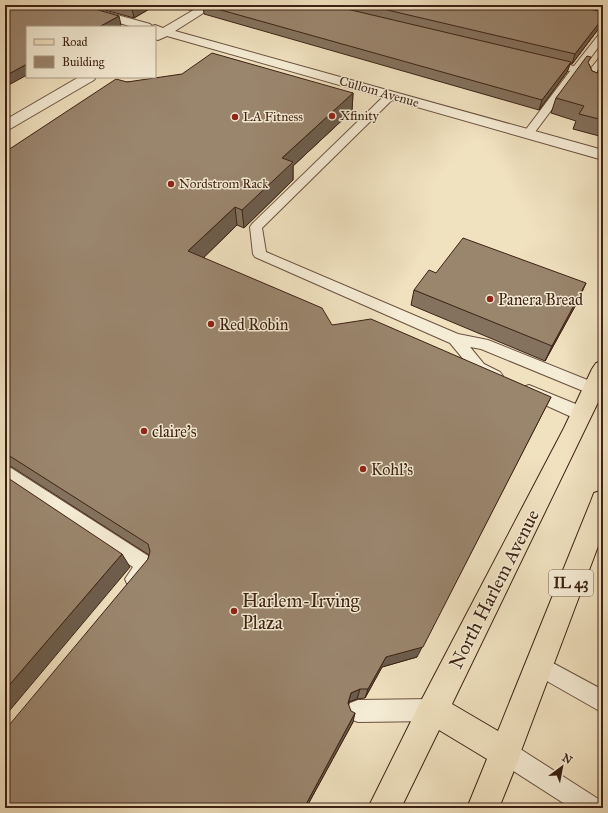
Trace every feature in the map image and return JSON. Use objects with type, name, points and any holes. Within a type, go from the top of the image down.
[{"type":"main road","name":"North Harlem Avenue","points":[[384,808],[603,370]]},
{"type":"main road","name":"IL 43","points":[[483,808],[603,501]]},
{"type":"main road","points":[[433,710],[506,752]]},
{"type":"street","points":[[68,5],[142,26]]},
{"type":"street","points":[[158,33],[210,5]]},
{"type":"street","name":"Cullom Avenue","points":[[158,33],[603,155]]},
{"type":"street","points":[[5,126],[87,78]]},
{"type":"lane","points":[[528,134],[603,35]]},
{"type":"lane","points":[[603,59],[589,77],[592,84],[603,88]]},
{"type":"lane","points":[[538,61],[577,70]]},
{"type":"lane","points":[[390,96],[256,227],[260,254],[454,338],[484,344],[594,389]]},
{"type":"lane","points":[[454,338],[479,368],[582,414]]},
{"type":"lane","points":[[5,474],[146,565],[122,595]]},
{"type":"lane","points":[[538,665],[603,702]]},
{"type":"lane","points":[[358,711],[433,710]]},
{"type":"lane","points":[[506,752],[592,808]]},
{"type":"building","points":[[5,5],[81,5],[119,16],[101,26],[26,26],[26,65],[5,76]]},
{"type":"building","points":[[118,5],[138,5],[132,9]]},
{"type":"building","points":[[203,5],[330,5],[571,62],[542,100]]},
{"type":"building","points":[[366,5],[570,5],[603,12],[603,18],[575,54]]},
{"type":"building","name":"Harlem-Irving Plaza","points":[[212,53],[353,93],[282,158],[293,162],[242,210],[235,207],[188,251],[322,308],[332,325],[371,319],[551,397],[423,647],[386,657],[368,689],[360,689],[351,693],[348,703],[351,711],[355,713],[304,808],[5,808],[5,730],[148,559],[150,551],[148,544],[5,453],[5,152],[116,79],[127,82],[182,74]]},
{"type":"building","points":[[587,56],[591,57],[588,62],[592,71],[603,75],[603,120],[579,114],[584,106],[556,98]]},
{"type":"building","points":[[463,238],[586,283],[552,346],[414,290],[429,270],[436,273]]},
{"type":"building","points":[[5,476],[122,554],[5,690]]},
{"type":"place","name":"Xfinity","points":[[332,116]]},
{"type":"place","name":"LA Fitness","points":[[235,117]]},
{"type":"place","name":"Nordstrom Rack","points":[[171,184]]},
{"type":"place","name":"Panera Bread","points":[[490,299]]},
{"type":"place","name":"Red Robin","points":[[211,324]]},
{"type":"place","name":"claire's","points":[[144,431]]},
{"type":"place","name":"Kohl's","points":[[363,469]]},
{"type":"place","name":"Harlem-Irving Plaza","points":[[234,611]]}]
